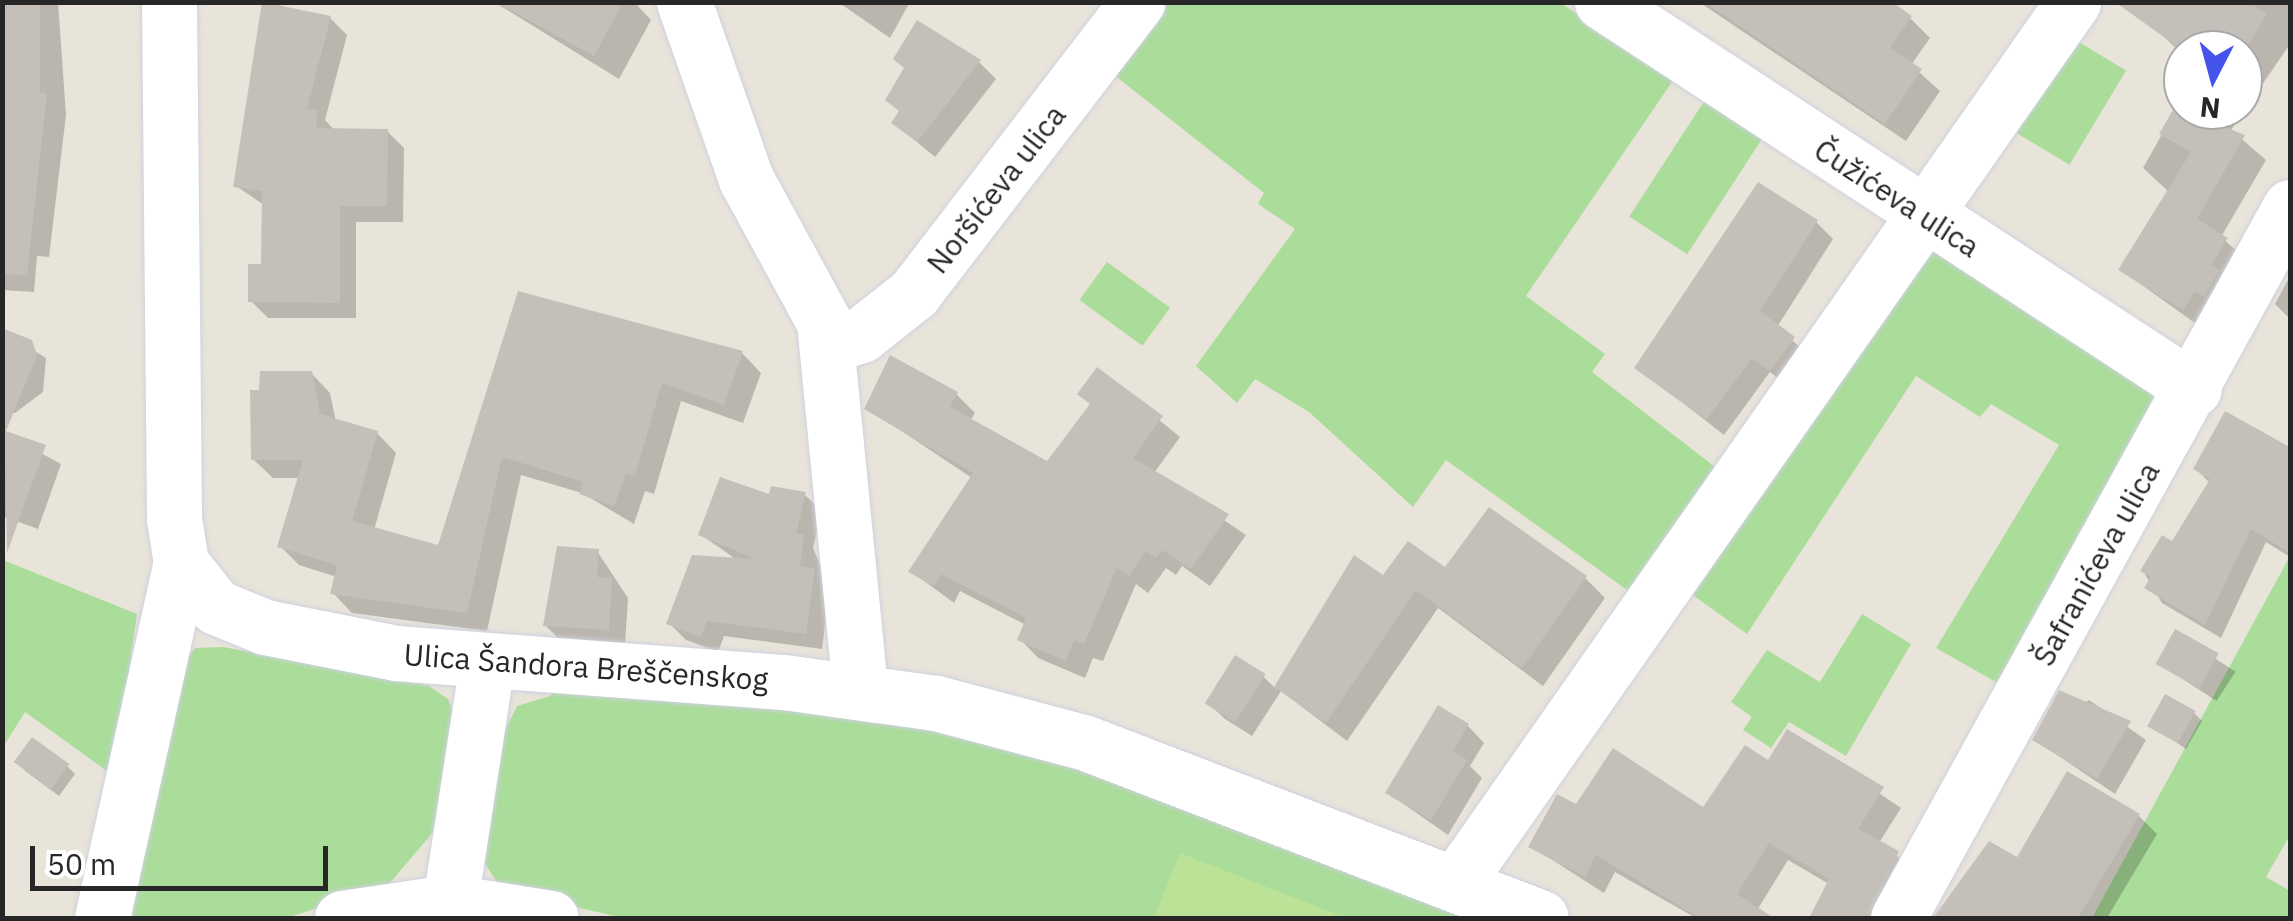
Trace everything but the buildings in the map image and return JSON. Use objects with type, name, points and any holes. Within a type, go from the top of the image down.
[{"type":"street","points":[[102,918],[181,563],[168,2]]},
{"type":"street","points":[[684,2],[746,178],[816,300],[830,345],[860,690]]},
{"type":"street","name":"Noršićeva ulica","points":[[830,345],[861,335],[914,293],[1136,2]]},
{"type":"street","name":"Čužićeva ulica","points":[[1602,2],[1925,217],[2194,389]]},
{"type":"street","points":[[1456,883],[2072,2]]},
{"type":"street","name":"Šafranićeva ulica","points":[[1898,918],[2194,389],[2290,207]]},
{"type":"street","name":"Ulica Šandora Breščenskog","points":[[181,563],[216,607],[265,627],[488,663],[860,690],[1086,743],[1541,918]]},
{"type":"street","points":[[450,902],[488,663]]},
{"type":"street","points":[[342,918],[450,902],[552,918]]},
{"type":"green space","points":[[1559,2],[1674,79],[1526,296],[1605,354],[1592,372],[1723,473],[1641,600],[1446,460],[1413,507],[1309,412],[1255,379],[1237,403],[1196,366],[1295,229],[1258,204],[1264,193],[1104,67],[1150,3]]},
{"type":"green space","points":[[2067,35],[2126,71],[2069,165],[2010,129]]},
{"type":"green space","points":[[1705,100],[1763,138],[1687,254],[1629,217]]},
{"type":"green space","points":[[1931,238],[2132,372],[2168,414],[2010,690],[1936,648],[2059,445],[1991,404],[1980,417],[1916,376],[1747,634],[1679,585]]},
{"type":"green space","points":[[1107,262],[1170,308],[1142,346],[1079,300]]},
{"type":"green space","points":[[2290,556],[2290,835],[2266,877],[2290,891],[2290,918],[2092,918]]},
{"type":"green space","points":[[3,560],[137,614],[114,776],[25,712],[3,747]]},
{"type":"green space","points":[[1862,614],[1911,644],[1846,756],[1789,722],[1771,748],[1743,730],[1752,717],[1731,702],[1767,650],[1820,682]]},
{"type":"green space","points":[[223,647],[429,686],[448,699],[456,719],[440,824],[389,884],[287,918],[135,918],[126,907],[185,662],[195,648]]},
{"type":"green space","points":[[556,685],[864,712],[1086,767],[1493,918],[623,918],[520,894],[499,885],[474,847],[492,727],[505,730],[517,706],[550,696]]},
{"type":"green space","points":[[1180,853],[1346,918],[1154,918]]}]
